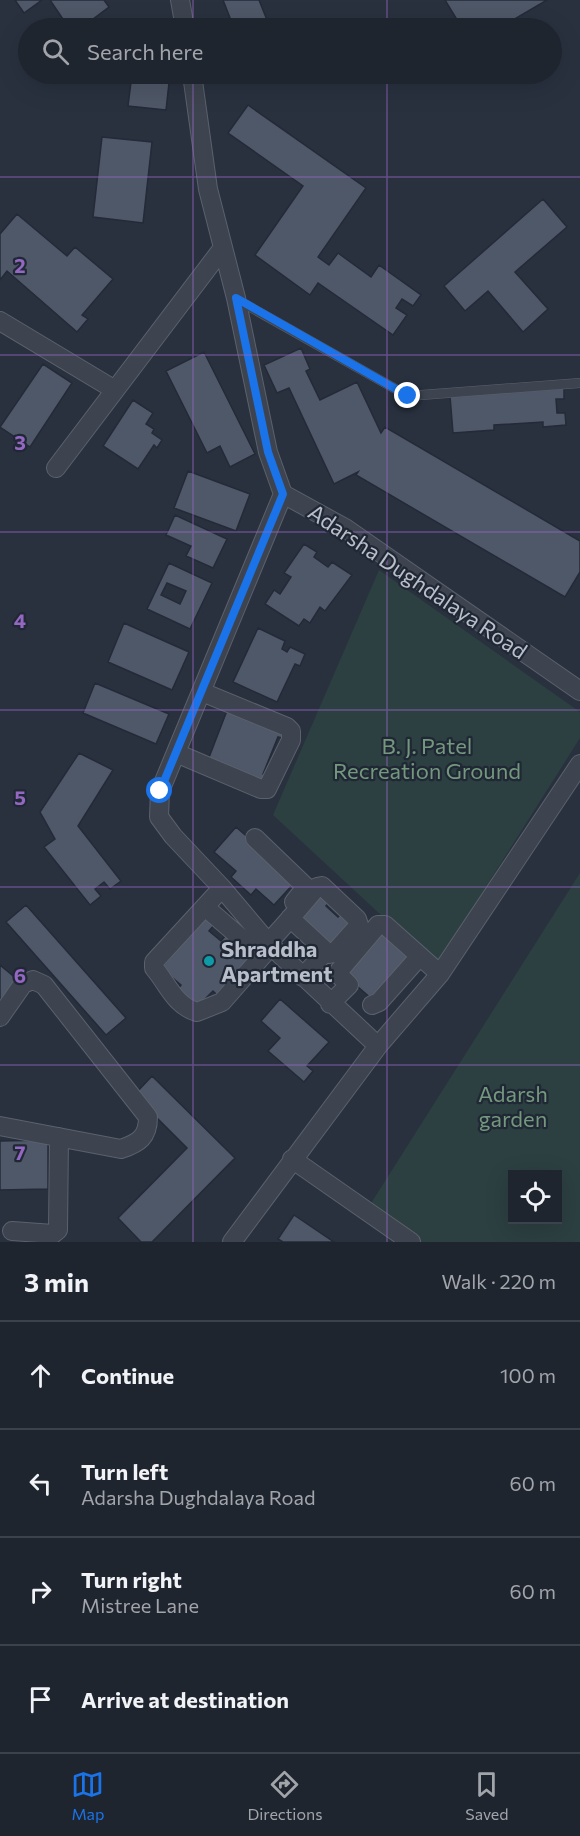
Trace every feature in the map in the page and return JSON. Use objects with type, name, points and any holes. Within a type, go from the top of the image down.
[{"type":"street","points":[[180,0],[183,18]]},
{"type":"street","name":"Adarsha Dughdalaya Road","points":[[193,84],[208,189],[236,298],[268,452],[283,494],[345,528],[580,690]]},
{"type":"street","points":[[56,468],[222,249]]},
{"type":"street","points":[[0,321],[115,390]]},
{"type":"street","points":[[267,946],[222,888],[173,836],[159,817],[160,791],[283,494]]},
{"type":"street","points":[[176,753],[261,789],[267,789],[291,740],[291,731],[287,727],[202,692]]},
{"type":"street","points":[[232,1242],[378,1046],[440,974],[580,764]]},
{"type":"street","points":[[255,838],[306,886],[267,946]]},
{"type":"street","points":[[222,888],[154,962],[154,968],[165,981],[168,990],[189,1010],[197,1012],[222,1002],[290,918],[317,887],[322,886],[357,919],[359,925],[334,953],[326,951],[290,918]]},
{"type":"street","points":[[206,907],[267,946],[378,1046]]},
{"type":"street","points":[[330,1004],[352,987],[339,975],[339,971],[378,925],[385,925],[440,974]]},
{"type":"street","points":[[303,977],[326,951]]},
{"type":"street","points":[[372,1005],[379,1002],[420,956]]},
{"type":"street","points":[[0,1017],[23,984],[33,980],[44,985],[148,1117],[148,1131],[138,1143],[121,1149],[0,1126]]},
{"type":"street","points":[[12,1231],[53,1234],[58,1230],[59,1137]]},
{"type":"street","points":[[292,1159],[411,1242]]},
{"type":"lane","points":[[236,298],[408,396],[580,383]]},
{"type":"green space","name":"B. J. Patel Recreation Ground","points":[[379,570],[580,712],[580,738],[436,966],[273,815]]},
{"type":"green space","name":"Adarsh garden","points":[[580,873],[580,1242],[421,1242],[368,1208]]},
{"type":"building","points":[[15,0],[42,0],[24,13]]},
{"type":"building","points":[[50,0],[104,0],[109,7],[94,18],[62,18]]},
{"type":"building","points":[[223,0],[259,0],[266,18],[230,18]]},
{"type":"building","points":[[445,0],[547,0],[516,18],[456,18]]},
{"type":"building","points":[[131,84],[169,84],[166,110],[128,106]]},
{"type":"building","points":[[248,105],[366,188],[318,257],[329,265],[338,253],[371,277],[379,265],[421,295],[413,306],[402,299],[396,308],[407,315],[393,335],[318,283],[310,295],[255,255],[303,186],[228,133]]},
{"type":"building","points":[[102,137],[152,142],[143,223],[93,217]]},
{"type":"building","points":[[543,199],[567,227],[515,272],[548,309],[523,332],[488,291],[465,311],[444,286]]},
{"type":"building","points":[[17,214],[67,256],[75,247],[113,279],[82,315],[88,319],[77,332],[7,271],[0,280],[0,234]]},
{"type":"building","points":[[301,348],[310,369],[306,371],[320,400],[357,382],[381,433],[385,427],[580,541],[580,572],[565,597],[356,475],[358,472],[334,484],[289,388],[277,393],[264,365]]},
{"type":"building","points":[[204,352],[255,454],[230,467],[220,446],[207,453],[166,371]]},
{"type":"building","points":[[43,364],[72,383],[30,447],[0,427]]},
{"type":"building","points":[[564,388],[564,399],[556,399],[557,413],[565,413],[566,425],[543,427],[543,422],[494,425],[494,430],[453,433],[450,396]]},
{"type":"building","points":[[133,400],[153,413],[146,424],[154,429],[152,433],[162,440],[157,448],[154,445],[138,469],[103,446]]},
{"type":"building","points":[[188,471],[250,494],[236,531],[174,508]]},
{"type":"building","points":[[175,515],[227,539],[213,568],[186,556],[191,546],[166,535]]},
{"type":"building","points":[[304,544],[317,552],[314,557],[328,567],[332,562],[352,575],[325,611],[320,607],[310,623],[304,619],[299,626],[265,604],[274,590],[280,594],[291,577],[284,573]]},
{"type":"building","points":[[169,563],[212,583],[190,629],[147,609]],"holes":[[[167,583],[186,591],[180,604],[161,595]]]},
{"type":"building","points":[[124,623],[189,652],[172,690],[108,662]]},
{"type":"building","points":[[258,628],[285,641],[282,649],[287,652],[290,647],[305,654],[300,666],[295,664],[277,702],[233,682]]},
{"type":"building","points":[[95,683],[169,714],[156,744],[83,713]]},
{"type":"building","points":[[228,708],[286,731],[282,738],[278,737],[263,774],[268,776],[265,782],[208,760]]},
{"type":"building","points":[[79,753],[113,770],[78,826],[121,881],[110,889],[104,882],[95,889],[101,896],[90,905],[44,847],[55,839],[40,812]]},
{"type":"building","points":[[236,827],[297,880],[274,905],[256,889],[251,895],[231,877],[236,871],[214,852]]},
{"type":"building","points":[[319,890],[331,900],[326,906],[338,917],[344,911],[356,922],[332,949],[295,917]]},
{"type":"building","points":[[26,905],[126,1018],[106,1035],[6,922]]},
{"type":"building","name":"Shraddha Apartment","points":[[206,917],[215,924],[209,931],[221,941],[226,935],[256,955],[219,997],[213,991],[196,1008],[176,991],[181,985],[161,968]]},
{"type":"building","points":[[380,931],[410,957],[373,1000],[342,973]]},
{"type":"building","points":[[0,965],[18,980],[0,1001]]},
{"type":"building","points":[[280,999],[329,1042],[307,1066],[313,1071],[304,1082],[268,1051],[280,1038],[261,1021]]},
{"type":"building","points":[[152,1076],[235,1158],[152,1242],[141,1242],[118,1218],[187,1148],[134,1095]]},
{"type":"building","points":[[48,1140],[48,1189],[0,1190],[0,1141]]},
{"type":"building","points":[[294,1215],[334,1242],[283,1242],[278,1239]]},
{"type":"place","name":"Shraddha Apartment","points":[[209,961]]},
{"type":"route","points":[[160,791],[283,494],[268,452],[236,298],[408,396]]}]
